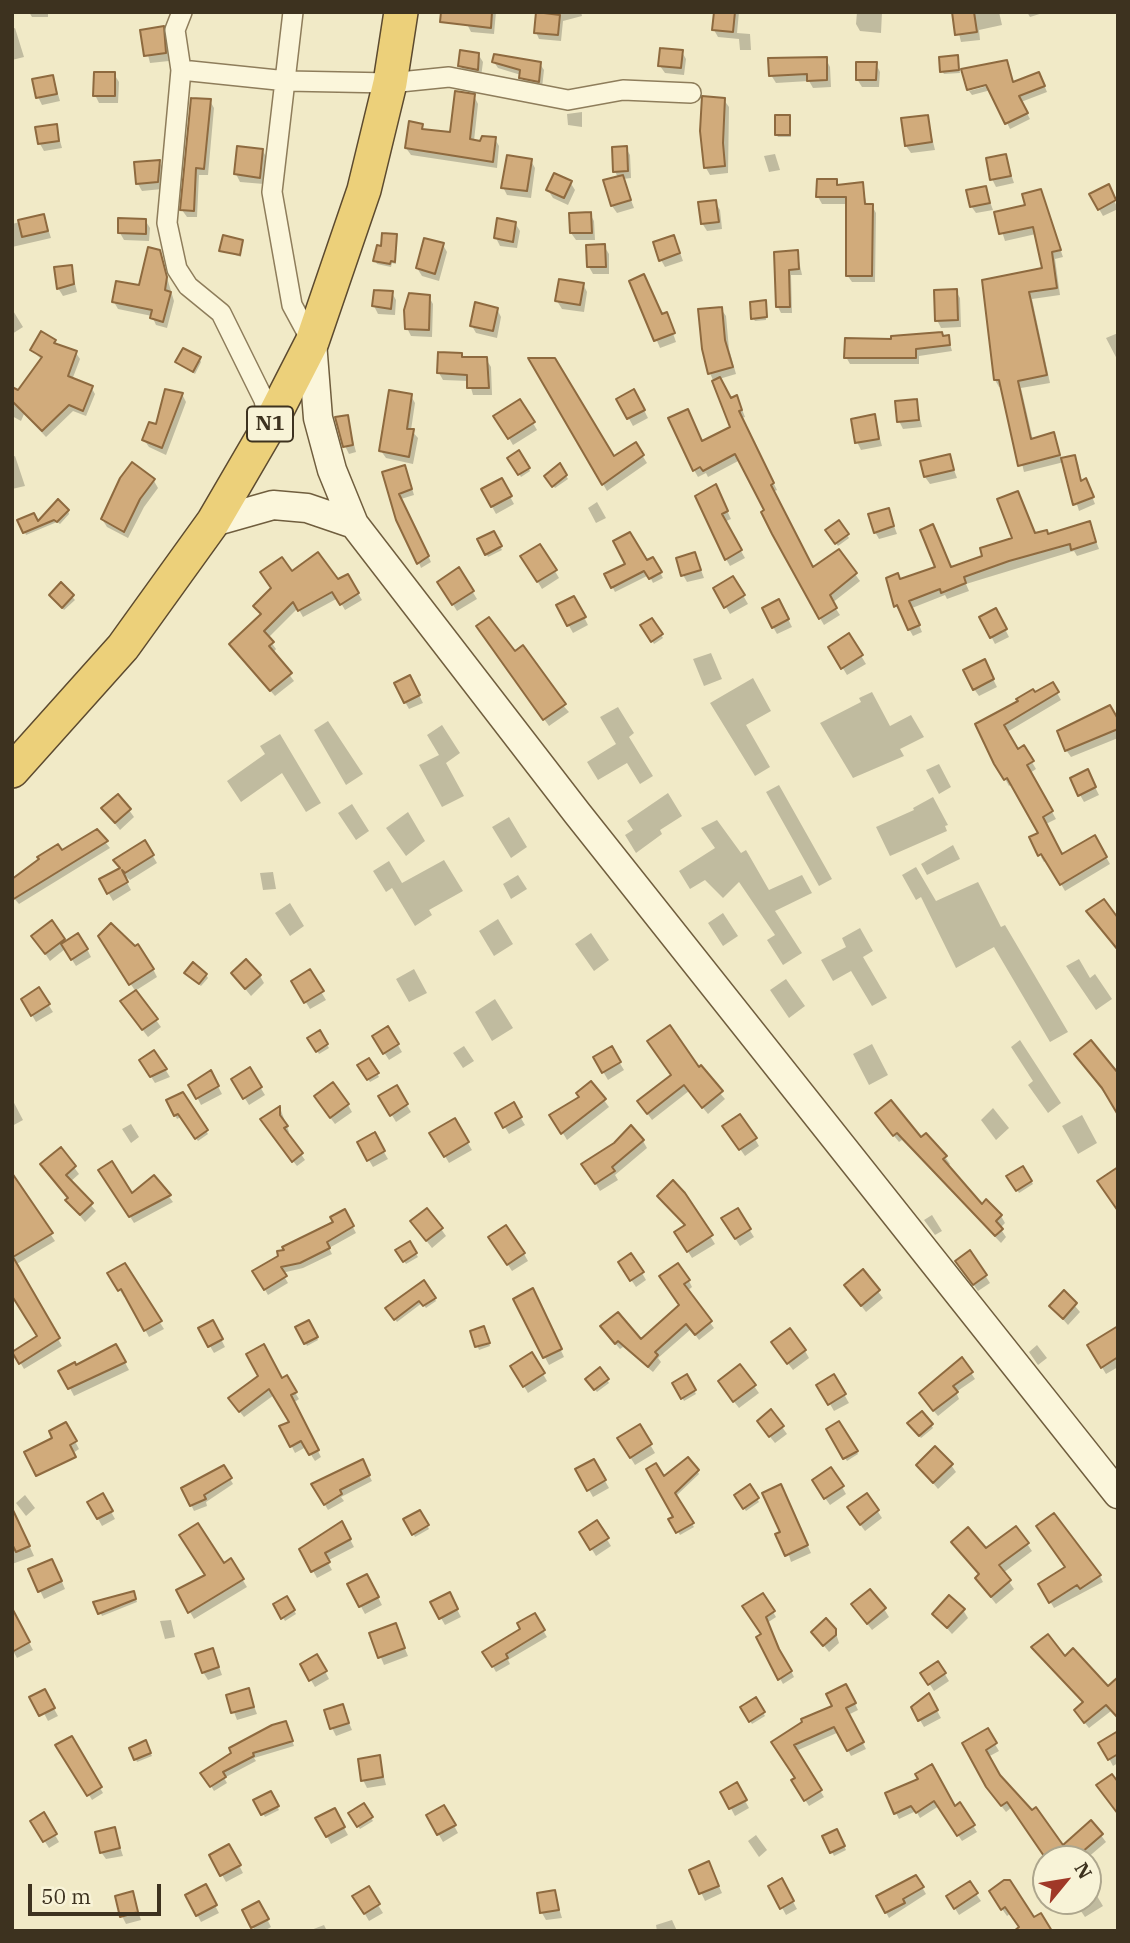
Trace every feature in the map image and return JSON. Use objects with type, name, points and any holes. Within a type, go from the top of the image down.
[{"type":"highway","name":"N1","points":[[12,771],[123,647],[213,522],[269,426],[312,342],[364,190],[390,83],[401,12]]},
{"type":"main road","points":[[312,342],[318,418],[332,470],[354,524],[577,813],[1118,1494]]},
{"type":"main road","points":[[213,522],[272,505],[307,508],[354,524]]},
{"type":"street","points":[[183,12],[175,30],[181,70],[167,223],[177,269],[188,286],[221,313],[264,400],[269,426]]},
{"type":"street","points":[[293,12],[287,81],[275,142],[272,192],[292,306],[312,342]]},
{"type":"street","points":[[181,70],[287,81],[390,83],[449,77],[568,100],[623,90],[691,93]]},
{"type":"building","points":[[441,12],[492,12],[491,28],[440,22]]},
{"type":"building","points":[[536,12],[560,15],[558,35],[534,33]]},
{"type":"building","points":[[714,12],[735,12],[733,32],[712,30]]},
{"type":"building","points":[[952,12],[974,12],[977,32],[955,35]]},
{"type":"building","points":[[164,26],[166,53],[144,56],[140,30]]},
{"type":"building","points":[[660,48],[683,50],[681,68],[658,66]]},
{"type":"building","points":[[460,50],[479,53],[478,70],[458,66]]},
{"type":"building","points":[[494,54],[541,62],[539,82],[519,78],[520,70],[492,62]]},
{"type":"building","points":[[958,55],[959,70],[940,72],[939,57]]},
{"type":"building","points":[[827,57],[827,80],[807,81],[807,74],[769,76],[768,58]]},
{"type":"building","points":[[1007,60],[1013,82],[1039,72],[1045,86],[1019,96],[1028,113],[1005,124],[986,85],[967,90],[961,69]]},
{"type":"building","points":[[856,62],[877,62],[876,80],[856,80]]},
{"type":"building","points":[[94,72],[115,72],[115,96],[93,96]]},
{"type":"building","points":[[53,75],[57,94],[36,98],[32,79]]},
{"type":"building","points":[[455,91],[475,94],[470,139],[480,141],[482,136],[496,137],[493,162],[405,148],[409,121],[423,124],[422,129],[450,132]]},
{"type":"building","points":[[702,96],[725,98],[725,166],[704,168],[700,131]]},
{"type":"building","points":[[191,98],[211,99],[204,169],[196,168],[194,211],[180,210]]},
{"type":"building","points":[[775,115],[790,115],[790,135],[775,135]]},
{"type":"building","points":[[928,115],[932,142],[905,146],[901,118]]},
{"type":"building","points":[[57,124],[59,141],[38,144],[35,127]]},
{"type":"building","points":[[237,146],[263,149],[260,178],[234,174]]},
{"type":"building","points":[[627,146],[628,171],[613,172],[612,147]]},
{"type":"building","points":[[1006,154],[1011,176],[990,180],[986,158]]},
{"type":"building","points":[[507,155],[532,159],[527,191],[501,188]]},
{"type":"building","points":[[160,160],[158,182],[136,184],[134,162]]},
{"type":"building","points":[[554,173],[572,181],[564,198],[546,190]]},
{"type":"building","points":[[623,175],[631,200],[611,206],[603,180]]},
{"type":"building","points":[[817,179],[837,179],[837,185],[863,182],[865,204],[873,204],[872,276],[846,276],[846,197],[816,197]]},
{"type":"building","points":[[1109,184],[1116,200],[1098,210],[1089,194]]},
{"type":"building","points":[[986,186],[990,203],[970,207],[966,190]]},
{"type":"building","points":[[1041,189],[1061,250],[1052,252],[1057,288],[1029,292],[1047,375],[1018,381],[1031,439],[1054,432],[1060,455],[1018,466],[999,380],[994,380],[982,280],[1042,268],[1033,227],[999,234],[994,212],[1025,205],[1022,194]]},
{"type":"building","points":[[716,200],[719,222],[701,224],[698,202]]},
{"type":"building","points":[[591,212],[592,233],[570,233],[569,213]]},
{"type":"building","points":[[44,214],[48,231],[22,237],[18,220]]},
{"type":"building","points":[[118,218],[146,219],[146,234],[118,233]]},
{"type":"building","points":[[497,218],[516,222],[513,242],[494,238]]},
{"type":"building","points":[[382,233],[397,234],[395,262],[391,261],[390,264],[373,261],[377,245],[381,246]]},
{"type":"building","points":[[223,235],[243,240],[240,255],[219,251]]},
{"type":"building","points":[[674,235],[680,253],[659,261],[653,242]]},
{"type":"building","points":[[424,238],[444,243],[435,274],[416,268]]},
{"type":"building","points":[[605,244],[606,267],[587,267],[586,245]]},
{"type":"building","points":[[148,247],[160,250],[167,277],[165,290],[171,292],[163,322],[150,318],[152,310],[112,302],[116,281],[139,285]]},
{"type":"building","points":[[798,250],[799,269],[789,270],[790,307],[776,307],[774,252]]},
{"type":"building","points":[[72,265],[74,284],[57,289],[54,267]]},
{"type":"building","points":[[644,274],[662,314],[667,312],[675,333],[654,341],[629,281]]},
{"type":"building","points":[[559,279],[584,283],[580,305],[555,301]]},
{"type":"building","points":[[957,289],[958,320],[935,321],[934,290]]},
{"type":"building","points":[[374,290],[393,291],[391,309],[372,306]]},
{"type":"building","points":[[409,293],[430,295],[429,330],[405,329],[404,310]]},
{"type":"building","points":[[766,300],[767,317],[751,319],[750,302]]},
{"type":"building","points":[[475,302],[498,308],[493,331],[470,326]]},
{"type":"building","points":[[722,307],[725,340],[733,367],[708,374],[702,349],[698,309]]},
{"type":"building","points":[[41,331],[56,340],[54,343],[77,351],[68,376],[93,386],[83,411],[69,405],[42,431],[12,401],[12,387],[18,390],[42,357],[30,350]]},
{"type":"building","points":[[942,332],[943,336],[949,335],[950,345],[916,349],[916,358],[844,358],[845,338],[891,339],[891,336]]},
{"type":"building","points":[[183,348],[201,357],[193,372],[175,362]]},
{"type":"building","points":[[438,352],[462,353],[462,357],[487,357],[489,388],[467,388],[467,375],[437,373]]},
{"type":"building","points":[[528,358],[555,358],[614,456],[636,442],[644,455],[602,485]]},
{"type":"building","points":[[720,377],[731,398],[737,395],[742,410],[739,411],[774,483],[771,485],[813,567],[839,549],[857,573],[830,595],[837,608],[819,619],[772,534],[761,512],[764,510],[735,454],[703,471],[700,467],[693,471],[668,418],[688,409],[702,441],[730,427],[712,381]]},
{"type":"building","points":[[165,389],[183,393],[162,448],[142,440],[149,422],[156,424]]},
{"type":"building","points":[[634,389],[645,410],[627,419],[616,399]]},
{"type":"building","points":[[389,390],[412,394],[407,429],[414,429],[409,457],[379,451]]},
{"type":"building","points":[[520,399],[535,422],[508,439],[493,416]]},
{"type":"building","points":[[917,399],[919,420],[897,422],[895,401]]},
{"type":"building","points":[[875,414],[879,439],[855,443],[851,419]]},
{"type":"building","points":[[348,415],[353,445],[343,447],[335,417]]},
{"type":"building","points":[[519,450],[530,468],[518,475],[507,458]]},
{"type":"building","points":[[950,454],[954,470],[924,477],[920,461]]},
{"type":"building","points":[[1075,455],[1081,481],[1086,478],[1094,497],[1073,505],[1061,458]]},
{"type":"building","points":[[132,462],[155,479],[140,499],[124,532],[101,519],[120,478]]},
{"type":"building","points":[[560,463],[567,475],[552,487],[544,476]]},
{"type":"building","points":[[405,465],[412,489],[399,494],[429,556],[417,564],[396,520],[382,472]]},
{"type":"building","points":[[502,478],[512,496],[491,507],[481,489]]},
{"type":"building","points":[[716,484],[728,511],[722,514],[742,550],[725,560],[695,496]]},
{"type":"building","points":[[1018,491],[1035,533],[1047,530],[1048,534],[1090,521],[1096,542],[1071,550],[1070,544],[1009,561],[964,577],[966,583],[941,593],[940,589],[909,601],[920,625],[908,630],[897,605],[894,607],[886,578],[898,573],[900,579],[935,567],[920,530],[933,524],[951,567],[982,556],[980,548],[1012,538],[997,499]]},
{"type":"building","points":[[58,499],[69,510],[57,522],[54,520],[23,533],[17,520],[34,513],[38,521]]},
{"type":"building","points":[[889,508],[894,526],[874,533],[868,514]]},
{"type":"building","points":[[839,520],[849,534],[835,544],[825,530]]},
{"type":"building","points":[[494,531],[502,546],[485,555],[477,539]]},
{"type":"building","points":[[630,532],[647,560],[653,557],[662,572],[649,579],[644,571],[611,588],[604,574],[625,564],[613,541]]},
{"type":"building","points":[[540,544],[557,570],[537,582],[520,556]]},
{"type":"building","points":[[318,552],[338,579],[348,574],[359,593],[340,605],[332,592],[298,611],[293,602],[264,631],[274,642],[269,646],[292,673],[270,691],[229,644],[261,614],[253,606],[271,588],[260,572],[282,557],[292,571]]},
{"type":"building","points":[[695,552],[701,570],[681,576],[676,558]]},
{"type":"building","points":[[459,567],[474,591],[452,605],[437,582]]},
{"type":"building","points":[[733,576],[745,595],[724,608],[713,588]]},
{"type":"building","points":[[61,582],[74,595],[62,608],[49,595]]},
{"type":"building","points":[[574,596],[586,617],[567,626],[556,605]]},
{"type":"building","points":[[779,599],[789,619],[772,628],[762,608]]},
{"type":"building","points":[[996,608],[1007,629],[990,638],[979,617]]},
{"type":"building","points":[[489,617],[515,651],[523,645],[566,704],[543,720],[476,626]]},
{"type":"building","points":[[652,618],[663,634],[651,642],[640,625]]},
{"type":"building","points":[[849,633],[863,655],[841,669],[828,647]]},
{"type":"building","points":[[985,659],[994,679],[973,690],[963,670]]},
{"type":"building","points":[[410,675],[420,695],[404,703],[394,683]]},
{"type":"building","points":[[1053,682],[1059,692],[1004,725],[1018,749],[1024,745],[1034,761],[1027,765],[1053,811],[1043,817],[1062,854],[1095,835],[1107,857],[1060,885],[1041,854],[1038,856],[1029,837],[1038,833],[1007,778],[1004,780],[994,764],[975,724],[1018,701],[1016,699],[1033,689],[1035,692]]},
{"type":"building","points":[[1110,705],[1118,719],[1118,729],[1065,751],[1057,731]]},
{"type":"building","points":[[1088,769],[1096,787],[1078,796],[1070,778]]},
{"type":"building","points":[[118,794],[131,809],[115,823],[101,808]]},
{"type":"building","points":[[97,829],[108,841],[12,900],[12,879],[39,859],[37,857],[58,844],[62,850]]},
{"type":"building","points":[[145,840],[154,855],[125,873],[122,870],[128,882],[107,894],[99,879],[120,868],[113,860]]},
{"type":"building","points":[[1104,899],[1118,918],[1118,950],[1086,911]]},
{"type":"building","points":[[52,920],[65,939],[45,954],[31,936]]},
{"type":"building","points":[[111,923],[135,946],[138,944],[154,969],[129,985],[98,936]]},
{"type":"building","points":[[78,933],[88,949],[71,960],[61,944]]},
{"type":"building","points":[[246,959],[261,975],[245,989],[231,973]]},
{"type":"building","points":[[193,962],[207,974],[199,984],[184,973]]},
{"type":"building","points":[[310,969],[324,991],[304,1003],[291,981]]},
{"type":"building","points":[[39,987],[50,1004],[31,1016],[21,999]]},
{"type":"building","points":[[136,990],[158,1019],[142,1030],[120,1001]]},
{"type":"building","points":[[670,1025],[699,1067],[701,1065],[723,1091],[702,1108],[684,1085],[647,1114],[637,1101],[671,1075],[647,1041]]},
{"type":"building","points":[[388,1026],[399,1044],[383,1054],[372,1036]]},
{"type":"building","points":[[320,1030],[328,1044],[316,1052],[307,1038]]},
{"type":"building","points":[[1091,1040],[1118,1073],[1118,1115],[1102,1088],[1074,1054]]},
{"type":"building","points":[[612,1046],[621,1062],[602,1073],[593,1057]]},
{"type":"building","points":[[154,1050],[167,1069],[150,1077],[139,1060]]},
{"type":"building","points":[[369,1058],[379,1073],[367,1080],[357,1065]]},
{"type":"building","points":[[250,1067],[262,1087],[243,1099],[231,1079]]},
{"type":"building","points":[[211,1070],[219,1086],[196,1099],[188,1085]]},
{"type":"building","points":[[591,1081],[606,1099],[561,1134],[549,1115],[579,1097],[576,1093]]},
{"type":"building","points":[[333,1082],[349,1104],[330,1118],[314,1096]]},
{"type":"building","points":[[397,1085],[408,1104],[390,1116],[378,1096]]},
{"type":"building","points":[[183,1092],[208,1130],[195,1139],[178,1114],[174,1116],[166,1100]]},
{"type":"building","points":[[891,1100],[921,1137],[926,1133],[947,1156],[943,1159],[982,1204],[986,1199],[1002,1215],[996,1221],[1003,1229],[995,1236],[897,1133],[893,1136],[875,1113]]},
{"type":"building","points":[[514,1102],[522,1117],[503,1128],[495,1113]]},
{"type":"building","points":[[280,1106],[280,1115],[288,1126],[284,1128],[303,1153],[292,1162],[260,1119]]},
{"type":"building","points":[[740,1114],[757,1138],[739,1150],[722,1126]]},
{"type":"building","points":[[455,1118],[469,1142],[444,1157],[429,1133]]},
{"type":"building","points":[[631,1125],[644,1140],[612,1167],[615,1171],[595,1184],[581,1164],[614,1143]]},
{"type":"building","points":[[375,1132],[385,1151],[367,1161],[357,1142]]},
{"type":"building","points":[[61,1147],[76,1166],[66,1175],[93,1203],[80,1215],[65,1200],[68,1198],[40,1164]]},
{"type":"building","points":[[112,1161],[132,1193],[154,1175],[171,1195],[129,1217],[98,1170]]},
{"type":"building","points":[[1023,1166],[1032,1181],[1016,1191],[1006,1176]]},
{"type":"building","points":[[1118,1167],[1118,1211],[1097,1181]]},
{"type":"building","points":[[12,1173],[53,1233],[13,1257],[60,1338],[19,1364],[12,1352],[37,1336],[12,1296]]},
{"type":"building","points":[[673,1180],[713,1235],[687,1252],[674,1232],[685,1225],[657,1196]]},
{"type":"building","points":[[427,1208],[443,1228],[426,1241],[410,1221]]},
{"type":"building","points":[[738,1208],[751,1229],[735,1239],[721,1218]]},
{"type":"building","points":[[345,1209],[354,1226],[327,1242],[330,1248],[300,1263],[281,1267],[287,1276],[264,1290],[252,1271],[278,1256],[277,1251],[284,1250],[282,1247],[333,1222],[330,1217]]},
{"type":"building","points":[[506,1225],[525,1253],[507,1265],[488,1237]]},
{"type":"building","points":[[410,1241],[417,1253],[403,1262],[395,1250]]},
{"type":"building","points":[[970,1250],[987,1275],[973,1285],[955,1261]]},
{"type":"building","points":[[631,1253],[644,1272],[630,1281],[618,1262]]},
{"type":"building","points":[[125,1263],[162,1321],[144,1331],[121,1289],[118,1291],[107,1273]]},
{"type":"building","points":[[678,1263],[690,1280],[684,1284],[712,1321],[695,1335],[686,1324],[655,1352],[658,1355],[648,1367],[618,1341],[615,1344],[600,1326],[618,1312],[641,1339],[679,1305],[659,1276]]},
{"type":"building","points":[[863,1269],[880,1290],[861,1306],[844,1285]]},
{"type":"building","points":[[424,1280],[436,1298],[423,1306],[419,1301],[394,1320],[385,1308]]},
{"type":"building","points":[[533,1288],[562,1349],[543,1358],[513,1299]]},
{"type":"building","points":[[1064,1290],[1077,1303],[1063,1319],[1049,1306]]},
{"type":"building","points":[[213,1320],[223,1339],[208,1347],[198,1328]]},
{"type":"building","points":[[309,1320],[318,1337],[304,1344],[295,1327]]},
{"type":"building","points":[[484,1326],[490,1343],[475,1347],[470,1331]]},
{"type":"building","points":[[1118,1326],[1118,1357],[1101,1368],[1087,1345]]},
{"type":"building","points":[[790,1328],[806,1350],[787,1364],[771,1342]]},
{"type":"building","points":[[116,1344],[126,1362],[68,1389],[58,1371],[75,1362],[76,1365]]},
{"type":"building","points":[[264,1344],[282,1378],[287,1375],[297,1392],[291,1395],[319,1450],[309,1455],[301,1441],[290,1447],[279,1426],[289,1422],[269,1389],[239,1412],[228,1398],[258,1376],[246,1354]]},
{"type":"building","points":[[532,1352],[545,1373],[523,1387],[510,1366]]},
{"type":"building","points":[[962,1357],[973,1372],[953,1386],[958,1392],[933,1411],[919,1393]]},
{"type":"building","points":[[740,1364],[756,1385],[733,1402],[718,1381]]},
{"type":"building","points":[[600,1367],[609,1379],[594,1390],[585,1379]]},
{"type":"building","points":[[687,1374],[696,1390],[681,1399],[672,1383]]},
{"type":"building","points":[[834,1374],[846,1394],[828,1405],[816,1385]]},
{"type":"building","points":[[771,1409],[784,1426],[769,1437],[757,1421]]},
{"type":"building","points":[[922,1411],[933,1424],[919,1436],[907,1423]]},
{"type":"building","points":[[839,1421],[858,1451],[843,1459],[826,1429]]},
{"type":"building","points":[[66,1422],[77,1441],[70,1445],[76,1457],[36,1476],[24,1452],[52,1438],[49,1431]]},
{"type":"building","points":[[640,1424],[652,1444],[630,1458],[617,1438]]},
{"type":"building","points":[[935,1446],[953,1464],[933,1483],[916,1465]]},
{"type":"building","points":[[688,1457],[699,1470],[675,1493],[694,1523],[676,1533],[668,1519],[673,1517],[646,1469],[656,1463],[664,1476]]},
{"type":"building","points":[[363,1459],[370,1475],[340,1490],[342,1494],[324,1505],[311,1484]]},
{"type":"building","points":[[594,1459],[606,1480],[587,1491],[575,1469]]},
{"type":"building","points":[[224,1465],[232,1478],[204,1495],[206,1499],[190,1506],[181,1488]]},
{"type":"building","points":[[831,1467],[844,1486],[824,1499],[812,1480]]},
{"type":"building","points":[[750,1484],[759,1498],[743,1509],[734,1495]]},
{"type":"building","points":[[781,1484],[808,1545],[785,1556],[775,1534],[780,1532],[762,1493]]},
{"type":"building","points":[[103,1493],[113,1511],[97,1519],[87,1502]]},
{"type":"building","points":[[867,1493],[879,1510],[860,1525],[847,1507]]},
{"type":"building","points":[[12,1508],[30,1546],[16,1552],[12,1544]]},
{"type":"building","points":[[420,1510],[429,1525],[412,1535],[403,1519]]},
{"type":"building","points":[[1054,1513],[1101,1575],[1080,1589],[1077,1585],[1049,1603],[1038,1584],[1065,1567],[1036,1526]]},
{"type":"building","points":[[597,1520],[609,1538],[590,1550],[579,1532]]},
{"type":"building","points":[[342,1521],[351,1539],[325,1553],[330,1562],[311,1572],[299,1549]]},
{"type":"building","points":[[198,1523],[224,1563],[231,1558],[244,1579],[188,1613],[176,1590],[205,1575],[179,1535]]},
{"type":"building","points":[[1016,1526],[1029,1543],[999,1565],[1011,1580],[991,1597],[975,1578],[979,1574],[951,1542],[968,1527],[986,1548]]},
{"type":"building","points":[[52,1559],[62,1581],[38,1592],[28,1569]]},
{"type":"building","points":[[367,1574],[379,1597],[359,1607],[347,1584]]},
{"type":"building","points":[[870,1589],[886,1608],[867,1624],[851,1604]]},
{"type":"building","points":[[134,1591],[136,1599],[98,1614],[93,1602]]},
{"type":"building","points":[[450,1592],[458,1609],[439,1619],[430,1602]]},
{"type":"building","points":[[763,1593],[775,1611],[766,1617],[779,1649],[792,1671],[778,1680],[756,1637],[761,1634],[742,1606]]},
{"type":"building","points":[[949,1595],[965,1609],[947,1628],[932,1614]]},
{"type":"building","points":[[287,1596],[295,1610],[281,1619],[273,1604]]},
{"type":"building","points":[[12,1608],[30,1642],[12,1652]]},
{"type":"building","points":[[535,1613],[545,1630],[506,1654],[508,1658],[492,1667],[482,1652],[520,1629],[517,1623]]},
{"type":"building","points":[[826,1618],[836,1629],[836,1635],[823,1646],[811,1632]]},
{"type":"building","points":[[396,1623],[405,1648],[378,1658],[369,1633]]},
{"type":"building","points":[[1048,1634],[1065,1656],[1073,1648],[1108,1686],[1118,1677],[1118,1718],[1106,1705],[1084,1723],[1074,1710],[1083,1702],[1031,1647]]},
{"type":"building","points":[[213,1648],[219,1667],[202,1673],[195,1654]]},
{"type":"building","points":[[317,1654],[327,1671],[309,1681],[300,1664]]},
{"type":"building","points":[[938,1661],[946,1673],[928,1685],[920,1673]]},
{"type":"building","points":[[846,1684],[856,1703],[846,1708],[864,1742],[847,1751],[834,1727],[794,1745],[822,1790],[804,1801],[791,1780],[795,1778],[771,1742],[802,1722],[801,1719],[832,1706],[826,1694]]},
{"type":"building","points":[[249,1688],[254,1707],[231,1713],[226,1695]]},
{"type":"building","points":[[45,1689],[55,1708],[39,1716],[29,1697]]},
{"type":"building","points":[[929,1693],[938,1710],[918,1721],[911,1707]]},
{"type":"building","points":[[756,1697],[765,1712],[749,1722],[740,1707]]},
{"type":"building","points":[[343,1704],[349,1723],[330,1729],[324,1710]]},
{"type":"building","points":[[286,1721],[293,1741],[253,1753],[254,1756],[223,1772],[226,1777],[210,1787],[200,1773],[231,1753],[229,1748],[272,1725]]},
{"type":"building","points":[[988,1728],[997,1743],[986,1750],[1000,1775],[1032,1810],[1036,1807],[1063,1845],[1036,1845],[1007,1802],[1001,1806],[986,1787],[962,1743]]},
{"type":"building","points":[[1118,1731],[1118,1754],[1108,1760],[1098,1743]]},
{"type":"building","points":[[72,1736],[102,1787],[87,1796],[55,1745]]},
{"type":"building","points":[[146,1740],[151,1753],[134,1760],[129,1748]]},
{"type":"building","points":[[380,1755],[383,1777],[361,1781],[358,1759]]},
{"type":"building","points":[[932,1764],[955,1806],[960,1802],[975,1825],[957,1836],[934,1801],[916,1813],[911,1806],[894,1814],[885,1793],[918,1779],[915,1774]]},
{"type":"building","points":[[1112,1774],[1118,1782],[1118,1814],[1096,1785]]},
{"type":"building","points":[[737,1782],[747,1800],[729,1809],[720,1792]]},
{"type":"building","points":[[271,1791],[279,1806],[261,1815],[253,1800]]},
{"type":"building","points":[[364,1803],[373,1817],[357,1827],[348,1813]]},
{"type":"building","points":[[444,1805],[456,1825],[437,1835],[426,1815]]},
{"type":"building","points":[[335,1808],[345,1827],[326,1837],[315,1818]]},
{"type":"building","points":[[44,1812],[57,1834],[43,1842],[30,1821]]},
{"type":"building","points":[[1091,1820],[1103,1834],[1090,1845],[1063,1845]]},
{"type":"building","points":[[115,1827],[120,1848],[100,1853],[95,1832]]},
{"type":"building","points":[[837,1829],[845,1846],[830,1853],[822,1836]]},
{"type":"building","points":[[229,1844],[241,1865],[220,1876],[209,1855]]},
{"type":"building","points":[[709,1861],[719,1886],[699,1894],[689,1870]]},
{"type":"building","points":[[916,1875],[924,1887],[903,1899],[905,1903],[885,1913],[876,1896]]},
{"type":"building","points":[[782,1878],[794,1901],[780,1909],[768,1886]]},
{"type":"building","points":[[1004,1880],[1010,1880],[1032,1915],[1042,1915],[1052,1931],[1014,1931],[1019,1927],[1005,1907],[1001,1910],[989,1891]]},
{"type":"building","points":[[970,1881],[978,1893],[954,1909],[946,1896]]},
{"type":"building","points":[[206,1884],[217,1905],[196,1916],[185,1895]]},
{"type":"building","points":[[369,1886],[380,1904],[364,1914],[352,1896]]},
{"type":"building","points":[[555,1890],[559,1910],[540,1913],[537,1893]]},
{"type":"building","points":[[133,1891],[138,1912],[120,1917],[115,1896]]},
{"type":"building","points":[[259,1901],[269,1919],[251,1928],[242,1910]]}]
